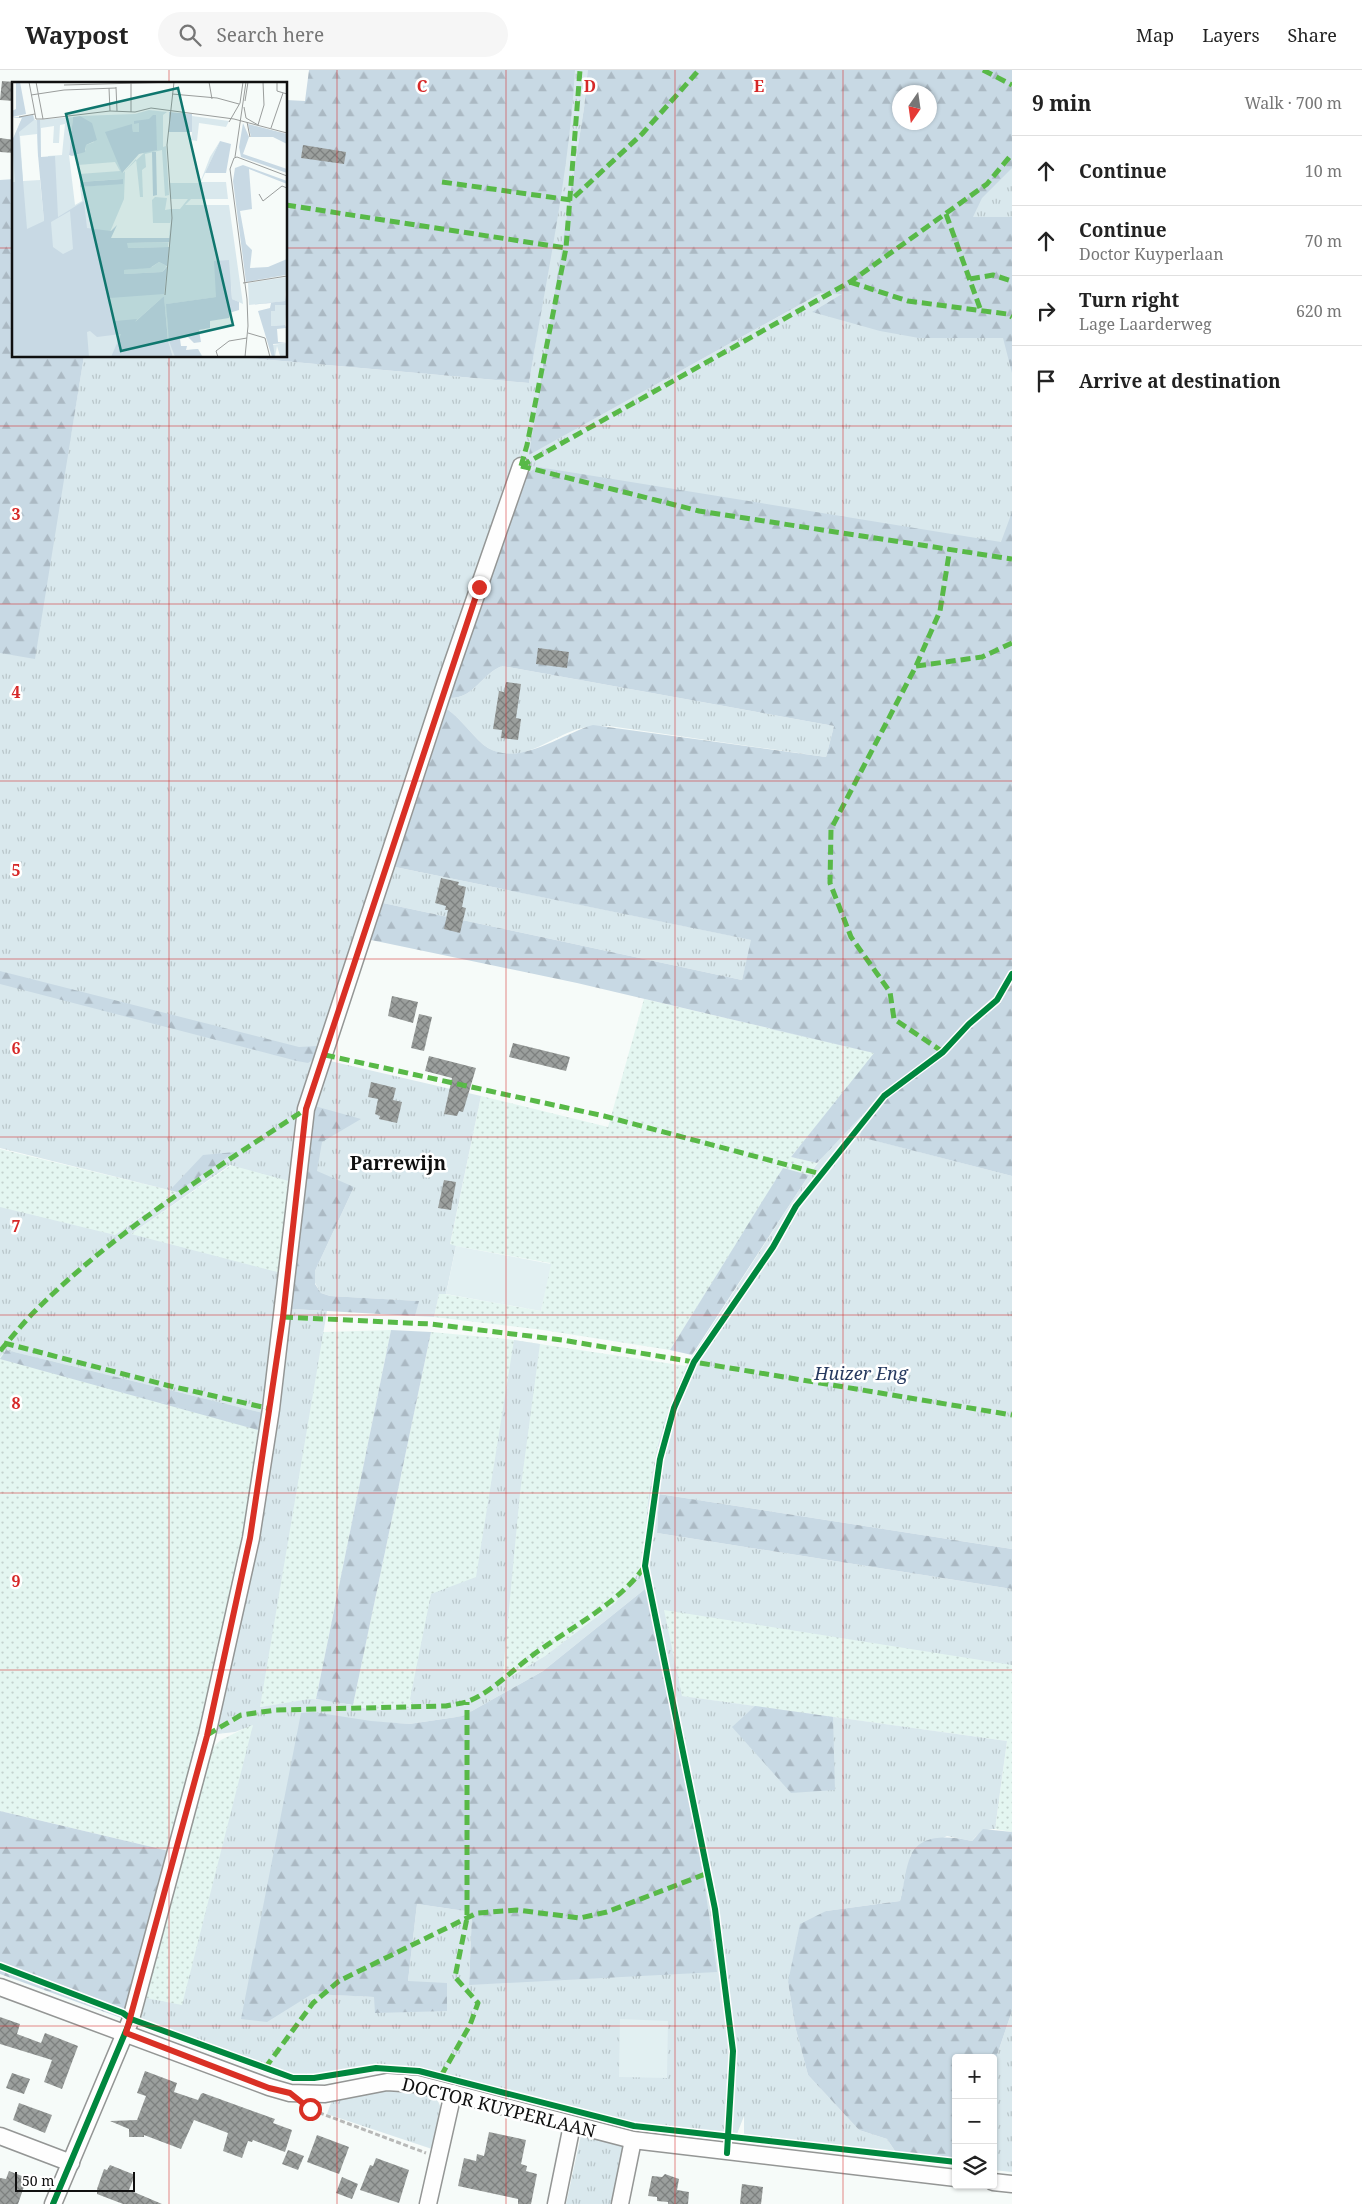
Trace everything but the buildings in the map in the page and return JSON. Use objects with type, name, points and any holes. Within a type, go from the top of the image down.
[{"type":"street","points":[[53,2204],[126,2033],[207,1736],[250,1538],[283,1317],[306,1109],[447,679],[521,466]]},
{"type":"street","name":"DOCTOR KUYPERLAAN","points":[[0,1987],[269,2088],[290,2093],[324,2094],[387,2082],[417,2084],[633,2140],[952,2178]]},
{"type":"street","points":[[428,2204],[453,2093]]},
{"type":"street","points":[[556,2204],[572,2125]]},
{"type":"street","points":[[0,2136],[71,2163]]},
{"type":"street","points":[[620,2204],[633,2140]]},
{"type":"street","points":[[997,2182],[1012,2184]]},
{"type":"path","points":[[997,1000],[1012,974]]},
{"type":"path","points":[[990,1006],[1012,985]]},
{"type":"path","points":[[310,2109],[439,2158]]},
{"type":"shaded area","points":[[644,999],[875,1053],[791,1157],[817,1163],[809,1175],[783,1169],[670,1350],[543,1330],[434,1317],[439,1293],[541,1311],[550,1263],[450,1245],[481,1096],[608,1127]]},
{"type":"shaded area","points":[[290,1125],[295,1127],[267,1390],[240,1561],[223,1642],[169,1851],[0,1811],[0,1357],[22,1331],[131,1234]]},
{"type":"shaded area","points":[[0,1149],[177,1192],[130,1224],[76,1267],[0,1343]]},
{"type":"shaded area","points":[[456,1246],[551,1264],[541,1311],[446,1294]]},
{"type":"shaded area","points":[[391,1330],[316,1699],[259,1707],[275,1431],[286,1353],[291,1342],[324,1332]]},
{"type":"shaded area","points":[[431,1332],[507,1339],[686,1366],[665,1419],[656,1452],[648,1501],[642,1564],[638,1574],[615,1603],[545,1656],[502,1682],[417,1708],[373,1710],[353,1705]]},
{"type":"shaded area","points":[[656,1574],[1012,1589],[1012,1832],[995,1829],[1007,1741],[681,1696]]},
{"type":"shaded area","points":[[253,1724],[241,2018],[141,2019],[171,1895],[210,1750],[221,1740]]},
{"type":"shaded area","points":[[620,2019],[668,2021],[667,2078],[619,2077]]},
{"type":"green space","points":[[309,70],[575,70],[568,149],[529,383],[248,358],[288,358],[288,100],[305,101]]},
{"type":"green space","points":[[490,70],[864,70],[926,85],[892,85],[892,130],[937,130],[937,88],[1012,106],[1012,565],[522,480],[460,668],[444,664],[302,1102],[296,1127],[289,1181],[230,1165],[131,1234],[281,1273],[263,1413],[6,1350],[0,1357],[0,1207],[115,1235],[177,1192],[0,1148],[0,424],[71,435],[84,358],[248,358],[529,383],[566,156]],"holes":[[[586,85],[821,293],[530,454],[584,108]]]},
{"type":"green space","points":[[588,70],[1012,70],[1012,168],[982,198],[973,217],[1012,217],[1012,373],[1003,338],[919,338],[880,331],[812,312],[842,294],[821,293],[529,455],[584,108]]},
{"type":"green space","points":[[12,179],[12,358],[84,358],[35,659],[0,653],[0,180]]},
{"type":"green space","points":[[538,467],[1001,542],[1012,512],[1012,1176],[860,1137],[864,1113],[817,1163],[791,1157],[874,1053],[577,983],[371,940],[383,903],[742,980],[751,940],[395,867],[447,709],[478,740],[488,748],[500,753],[514,754],[541,747],[593,725],[826,757],[834,726],[502,666],[489,674],[466,694],[450,698],[524,475]]},
{"type":"green space","points":[[502,666],[834,726],[826,757],[609,726],[579,729],[522,753],[500,753],[488,748],[478,740],[447,709],[450,698],[466,694],[489,674]]},
{"type":"green space","points":[[395,867],[752,940],[742,980],[383,903]]},
{"type":"green space","name":"Huizer Eng","points":[[797,901],[1012,1084],[865,1138],[1012,1176],[1012,1549],[659,1494],[657,1533],[1012,1589],[1012,1665],[664,1610],[682,1696],[1007,1741],[995,1829],[982,1832],[972,1841],[947,1836],[911,1854],[900,1901],[826,1911],[788,1982],[795,2026],[808,2075],[859,2130],[887,2139],[899,2157],[744,2137],[744,2116],[737,2134],[635,2122],[421,2068],[380,2065],[322,2075],[298,2076],[141,2019],[146,1998],[182,2005],[253,1725],[235,1732],[217,1734],[275,1431],[292,1309],[327,1311],[260,1707],[310,1699],[328,1700],[373,1710],[416,1708],[410,1699],[431,1594],[476,1577],[514,1340],[540,1344],[520,1493],[502,1682],[545,1656],[615,1603],[638,1574],[642,1564],[648,1501],[656,1452],[665,1419],[686,1366],[809,1175],[828,1149],[864,1112],[874,1053],[770,1029]],"holes":[[[645,1589],[469,1985],[472,1912],[417,1904],[408,1981],[374,1997],[317,1994],[371,1722],[409,1724],[463,1716],[543,1671]]]},
{"type":"green space","points":[[0,971],[299,1047],[318,1046],[319,1056],[308,1063],[297,1061],[0,984]]},
{"type":"green space","points":[[330,1061],[481,1096],[450,1244],[456,1246],[446,1294],[439,1294],[434,1317],[415,1316],[418,1301],[330,1296],[321,1293],[315,1283],[315,1271],[354,1187],[306,1184],[311,1105]]},
{"type":"green space","points":[[311,1105],[361,1119],[322,1142],[317,1171],[354,1187],[315,1271],[315,1284],[321,1293],[330,1296],[419,1301],[415,1316],[292,1309],[306,1184]]},
{"type":"green space","points":[[235,1152],[177,1192],[170,1190],[203,1155]]},
{"type":"green space","points":[[783,1168],[809,1175],[692,1355],[670,1350]]},
{"type":"green space","points":[[391,1330],[431,1332],[353,1705],[316,1699]]},
{"type":"green space","points":[[6,1350],[263,1413],[261,1431],[0,1359]]},
{"type":"green space","points":[[659,1494],[1012,1549],[1012,1589],[657,1533]]},
{"type":"green space","points":[[645,1589],[650,1591],[679,1733],[696,1828],[717,1972],[469,1985],[472,1912],[417,1904],[408,1981],[447,1983],[447,2011],[375,2013],[374,1997],[312,1994],[267,2022],[241,2019],[301,1713],[313,1712],[371,1721],[409,1724],[463,1716],[543,1671]]},
{"type":"green space","points":[[755,1706],[833,1717],[835,1790],[791,1793],[732,1727]]},
{"type":"green space","points":[[0,1811],[169,1851],[124,2019],[0,1974]]},
{"type":"green space","points":[[983,1829],[1012,1832],[1012,2011],[997,2055],[952,2054],[952,2164],[899,2157],[887,2139],[859,2130],[808,2075],[795,2026],[788,1982],[800,1924],[826,1911],[900,1901],[909,1860],[916,1848],[922,1843],[930,1839],[939,1838],[956,1838],[972,1841]]},
{"type":"green space","points":[[1012,2011],[1012,2172],[997,2170],[997,2055]]},
{"type":"green space","points":[[382,2088],[415,2090],[424,2092],[437,2100],[441,2111],[432,2149],[327,2114],[332,2100]]},
{"type":"green space","points":[[581,2135],[628,2143],[615,2204],[566,2204]]},
{"type":"marked path","points":[[521,466],[527,445],[566,248],[580,70]]},
{"type":"marked path","points":[[442,182],[571,200],[642,134],[699,70]]},
{"type":"marked path","points":[[983,70],[1012,85]]},
{"type":"marked path","points":[[521,466],[850,282],[987,184],[1012,154]]},
{"type":"marked path","points":[[288,205],[566,248]]},
{"type":"marked path","points":[[946,214],[981,311]]},
{"type":"marked path","points":[[970,279],[993,275],[1012,281]]},
{"type":"marked path","points":[[850,282],[908,301],[1007,314],[1012,317]]},
{"type":"marked path","points":[[521,466],[699,511],[1012,559]]},
{"type":"marked path","points":[[943,1052],[894,1019],[890,992],[851,937],[830,883],[831,829],[916,666],[940,611],[950,548]]},
{"type":"marked path","points":[[916,666],[982,657],[1012,643]]},
{"type":"marked path","points":[[325,1055],[604,1116],[821,1174]]},
{"type":"marked path","points":[[0,1351],[35,1311],[98,1254],[165,1203],[306,1109]]},
{"type":"marked path","points":[[283,1317],[431,1324],[562,1340],[1012,1415]]},
{"type":"marked path","points":[[4,1343],[166,1385],[271,1409]]},
{"type":"marked path","points":[[207,1735],[241,1715],[276,1710],[446,1706],[469,1701],[489,1690],[535,1654],[602,1608],[632,1582],[645,1566]]},
{"type":"marked path","points":[[441,2076],[470,2025],[478,2003],[455,1977],[467,1918],[467,1702]]},
{"type":"marked path","points":[[265,2068],[313,2003],[339,1981],[477,1913],[517,1910],[580,1918],[607,1912],[708,1873]]},
{"type":"cycle path","points":[[727,2153],[733,2051],[715,1909],[645,1566],[660,1459],[674,1408],[694,1362],[773,1247],[796,1206],[884,1096],[943,1052],[969,1024],[997,1000],[1012,974]]},
{"type":"cycle path","points":[[0,1966],[123,2013],[131,2019],[293,2078],[314,2078],[376,2068],[419,2071],[634,2126],[952,2162]]},
{"type":"cycle path","points":[[53,2204],[131,2019]]},
{"type":"district","name":"Parrewijn","points":[[398,1163]]},
{"type":"route","points":[[310,2109],[290,2093],[269,2088],[126,2033],[207,1736],[250,1538],[271,1409],[306,1109],[479,587]]}]
